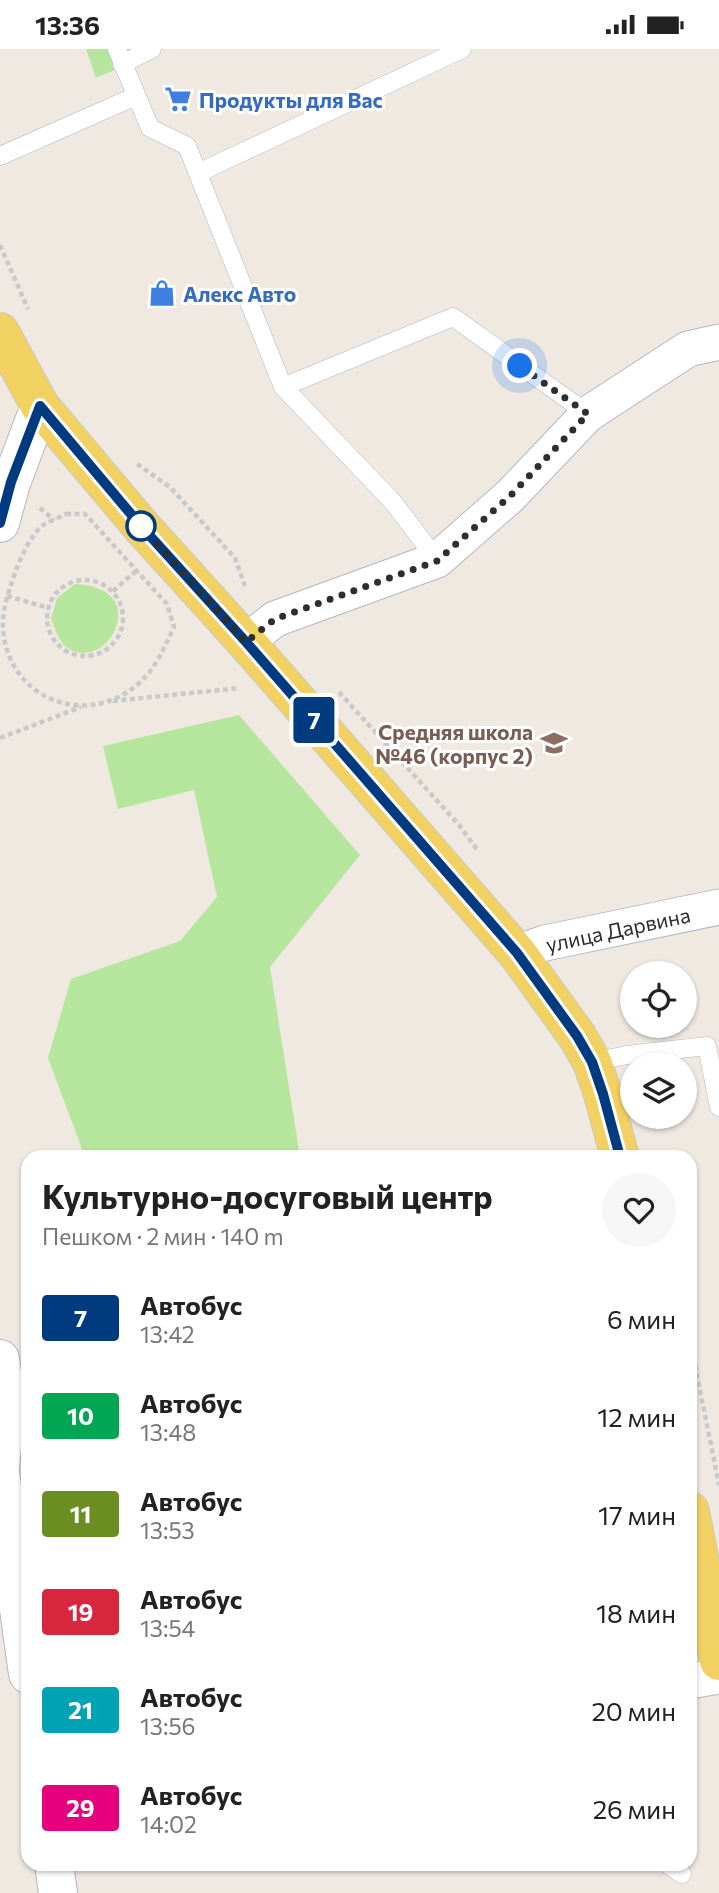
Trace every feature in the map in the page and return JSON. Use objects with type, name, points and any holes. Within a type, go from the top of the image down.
[{"type":"main road","points":[[16,326],[40,406],[141,526],[260,631],[517,953],[577,1036],[592,1062],[618,1150]]},
{"type":"main road","points":[[0,523],[11,482],[40,406]]},
{"type":"main road","points":[[0,1359],[17,1400],[0,1470],[21,1623]]},
{"type":"main road","points":[[697,1547],[719,1661]]},
{"type":"main road","points":[[55,1871],[58,1893]]},
{"type":"street","points":[[260,631],[437,561],[510,496],[588,414],[688,349],[719,342]]},
{"type":"street","name":"улица Дарвина","points":[[517,953],[545,943],[719,907]]},
{"type":"street","points":[[697,1680],[719,1676]]},
{"type":"lane","points":[[152,49],[119,56],[150,128],[187,146],[283,387],[393,502],[437,561]]},
{"type":"lane","points":[[198,173],[462,49]]},
{"type":"lane","points":[[0,156],[136,96]]},
{"type":"lane","points":[[283,387],[453,317],[588,414]]},
{"type":"lane","points":[[592,1062],[627,1055],[707,1046],[719,1107]]},
{"type":"lane","points":[[678,1871],[682,1874]]},
{"type":"path","points":[[0,245],[16,326]]},
{"type":"path","points":[[134,462],[170,487],[235,558],[260,631]]},
{"type":"path","points":[[81,707],[51,700],[26,683],[9,656],[1,630],[19,561],[41,527],[66,514],[85,514],[176,614]]},
{"type":"path","points":[[113,591],[137,570]]},
{"type":"path","points":[[86,579],[101,583],[113,591],[121,604],[123,619],[120,634],[111,646],[99,654],[84,657],[69,653],[57,644],[49,632],[49,608],[59,590],[71,582],[86,579]]},
{"type":"path","points":[[8,596],[49,608]]},
{"type":"path","points":[[112,701],[138,685],[158,662],[174,627],[167,604]]},
{"type":"path","points":[[230,677],[246,695]]},
{"type":"path","points":[[0,738],[81,707],[112,701],[239,688]]},
{"type":"path","points":[[339,691],[459,825],[482,857]]},
{"type":"path","points":[[697,1376],[719,1485]]},
{"type":"green space","points":[[86,49],[164,49],[96,78]]},
{"type":"green space","points":[[75,584],[100,589],[114,600],[118,615],[115,630],[106,643],[93,651],[78,652],[63,644],[51,619],[57,598]]},
{"type":"green space","points":[[239,715],[360,855],[270,967],[299,1150],[82,1150],[48,1058],[71,979],[180,941],[217,897],[194,790],[118,809],[103,746]]},
{"type":"bus line","name":"7","points":[[0,523],[11,482],[40,406],[141,526],[246,642],[517,953],[577,1036],[592,1062],[618,1150]]},
{"type":"place","name":"Продукты для Вас","points":[[178,99]]},
{"type":"place","name":"Алекс Авто","points":[[162,293]]},
{"type":"place","name":"Средняя школа №46 (корпус 2)","points":[[554,743]]},
{"type":"route","points":[[141,526],[246,642],[275,619],[437,561],[510,496],[588,414],[520,366]]}]
